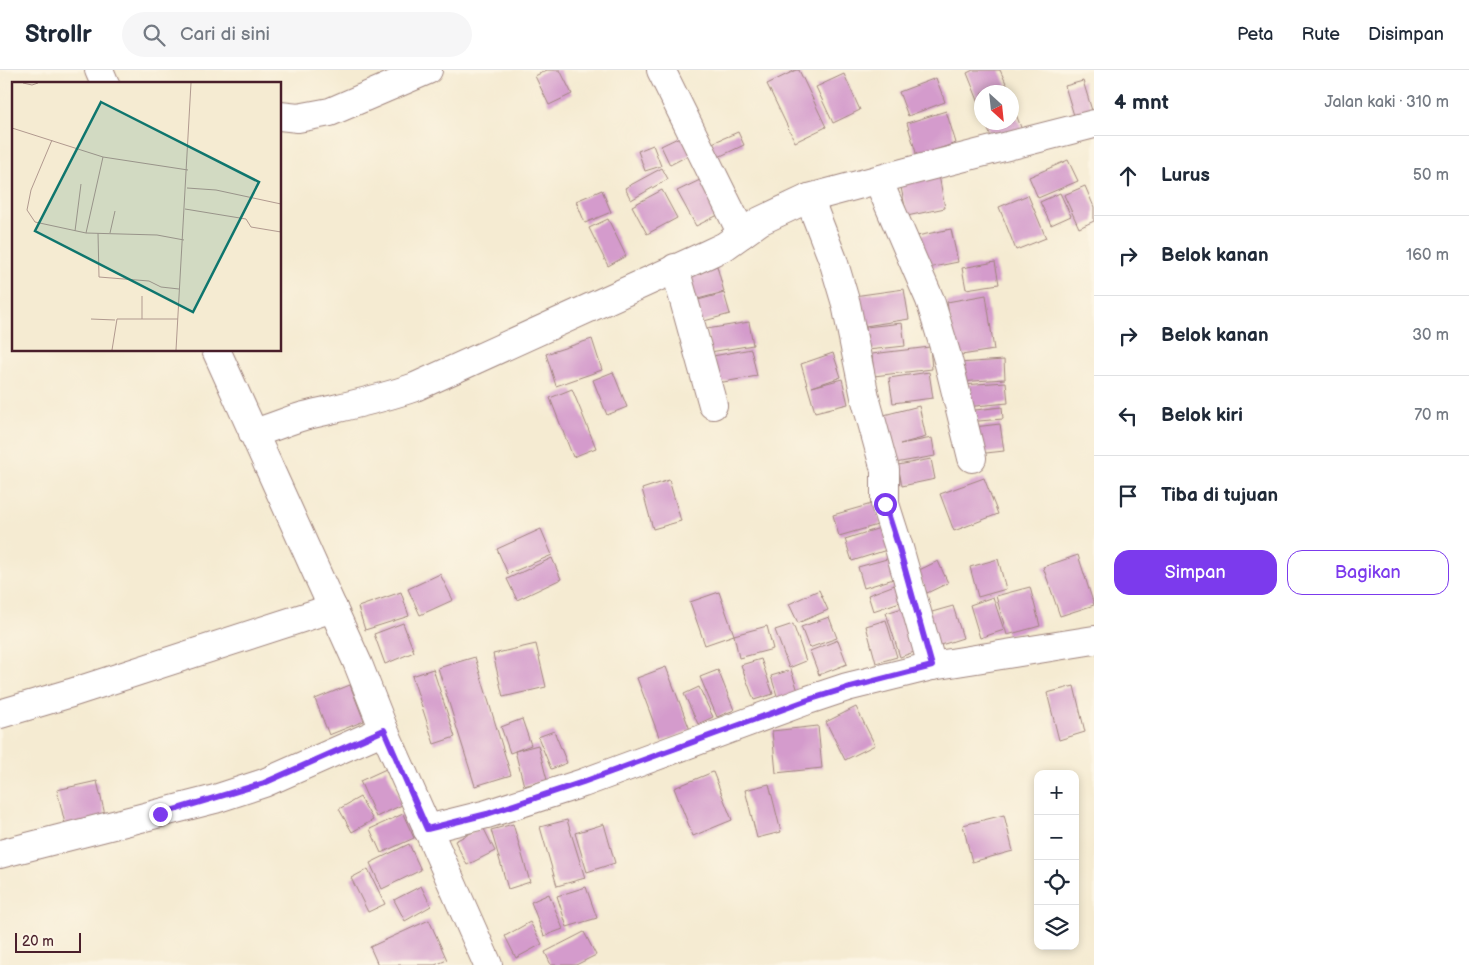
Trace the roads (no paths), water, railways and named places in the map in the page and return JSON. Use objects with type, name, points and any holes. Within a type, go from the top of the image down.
[{"type":"street","points":[[99,70],[104,82]]},
{"type":"street","points":[[281,116],[298,118],[330,112],[428,70]]},
{"type":"street","points":[[661,70],[742,234]]},
{"type":"street","points":[[253,433],[273,428],[298,418],[378,399],[415,387],[725,246],[766,218],[809,198],[1094,124]]},
{"type":"street","points":[[878,180],[930,300],[946,353],[972,458]]},
{"type":"street","points":[[809,198],[829,250],[846,304],[865,398],[885,470],[885,504],[932,666]]},
{"type":"street","points":[[675,268],[713,405]]},
{"type":"street","points":[[216,351],[358,664],[384,730],[488,965]]},
{"type":"street","points":[[0,714],[71,693],[333,608]]},
{"type":"street","points":[[427,829],[487,814],[583,782],[808,700],[847,688],[932,666],[1094,640]]},
{"type":"street","points":[[0,854],[215,799],[264,783],[384,730]]}]
